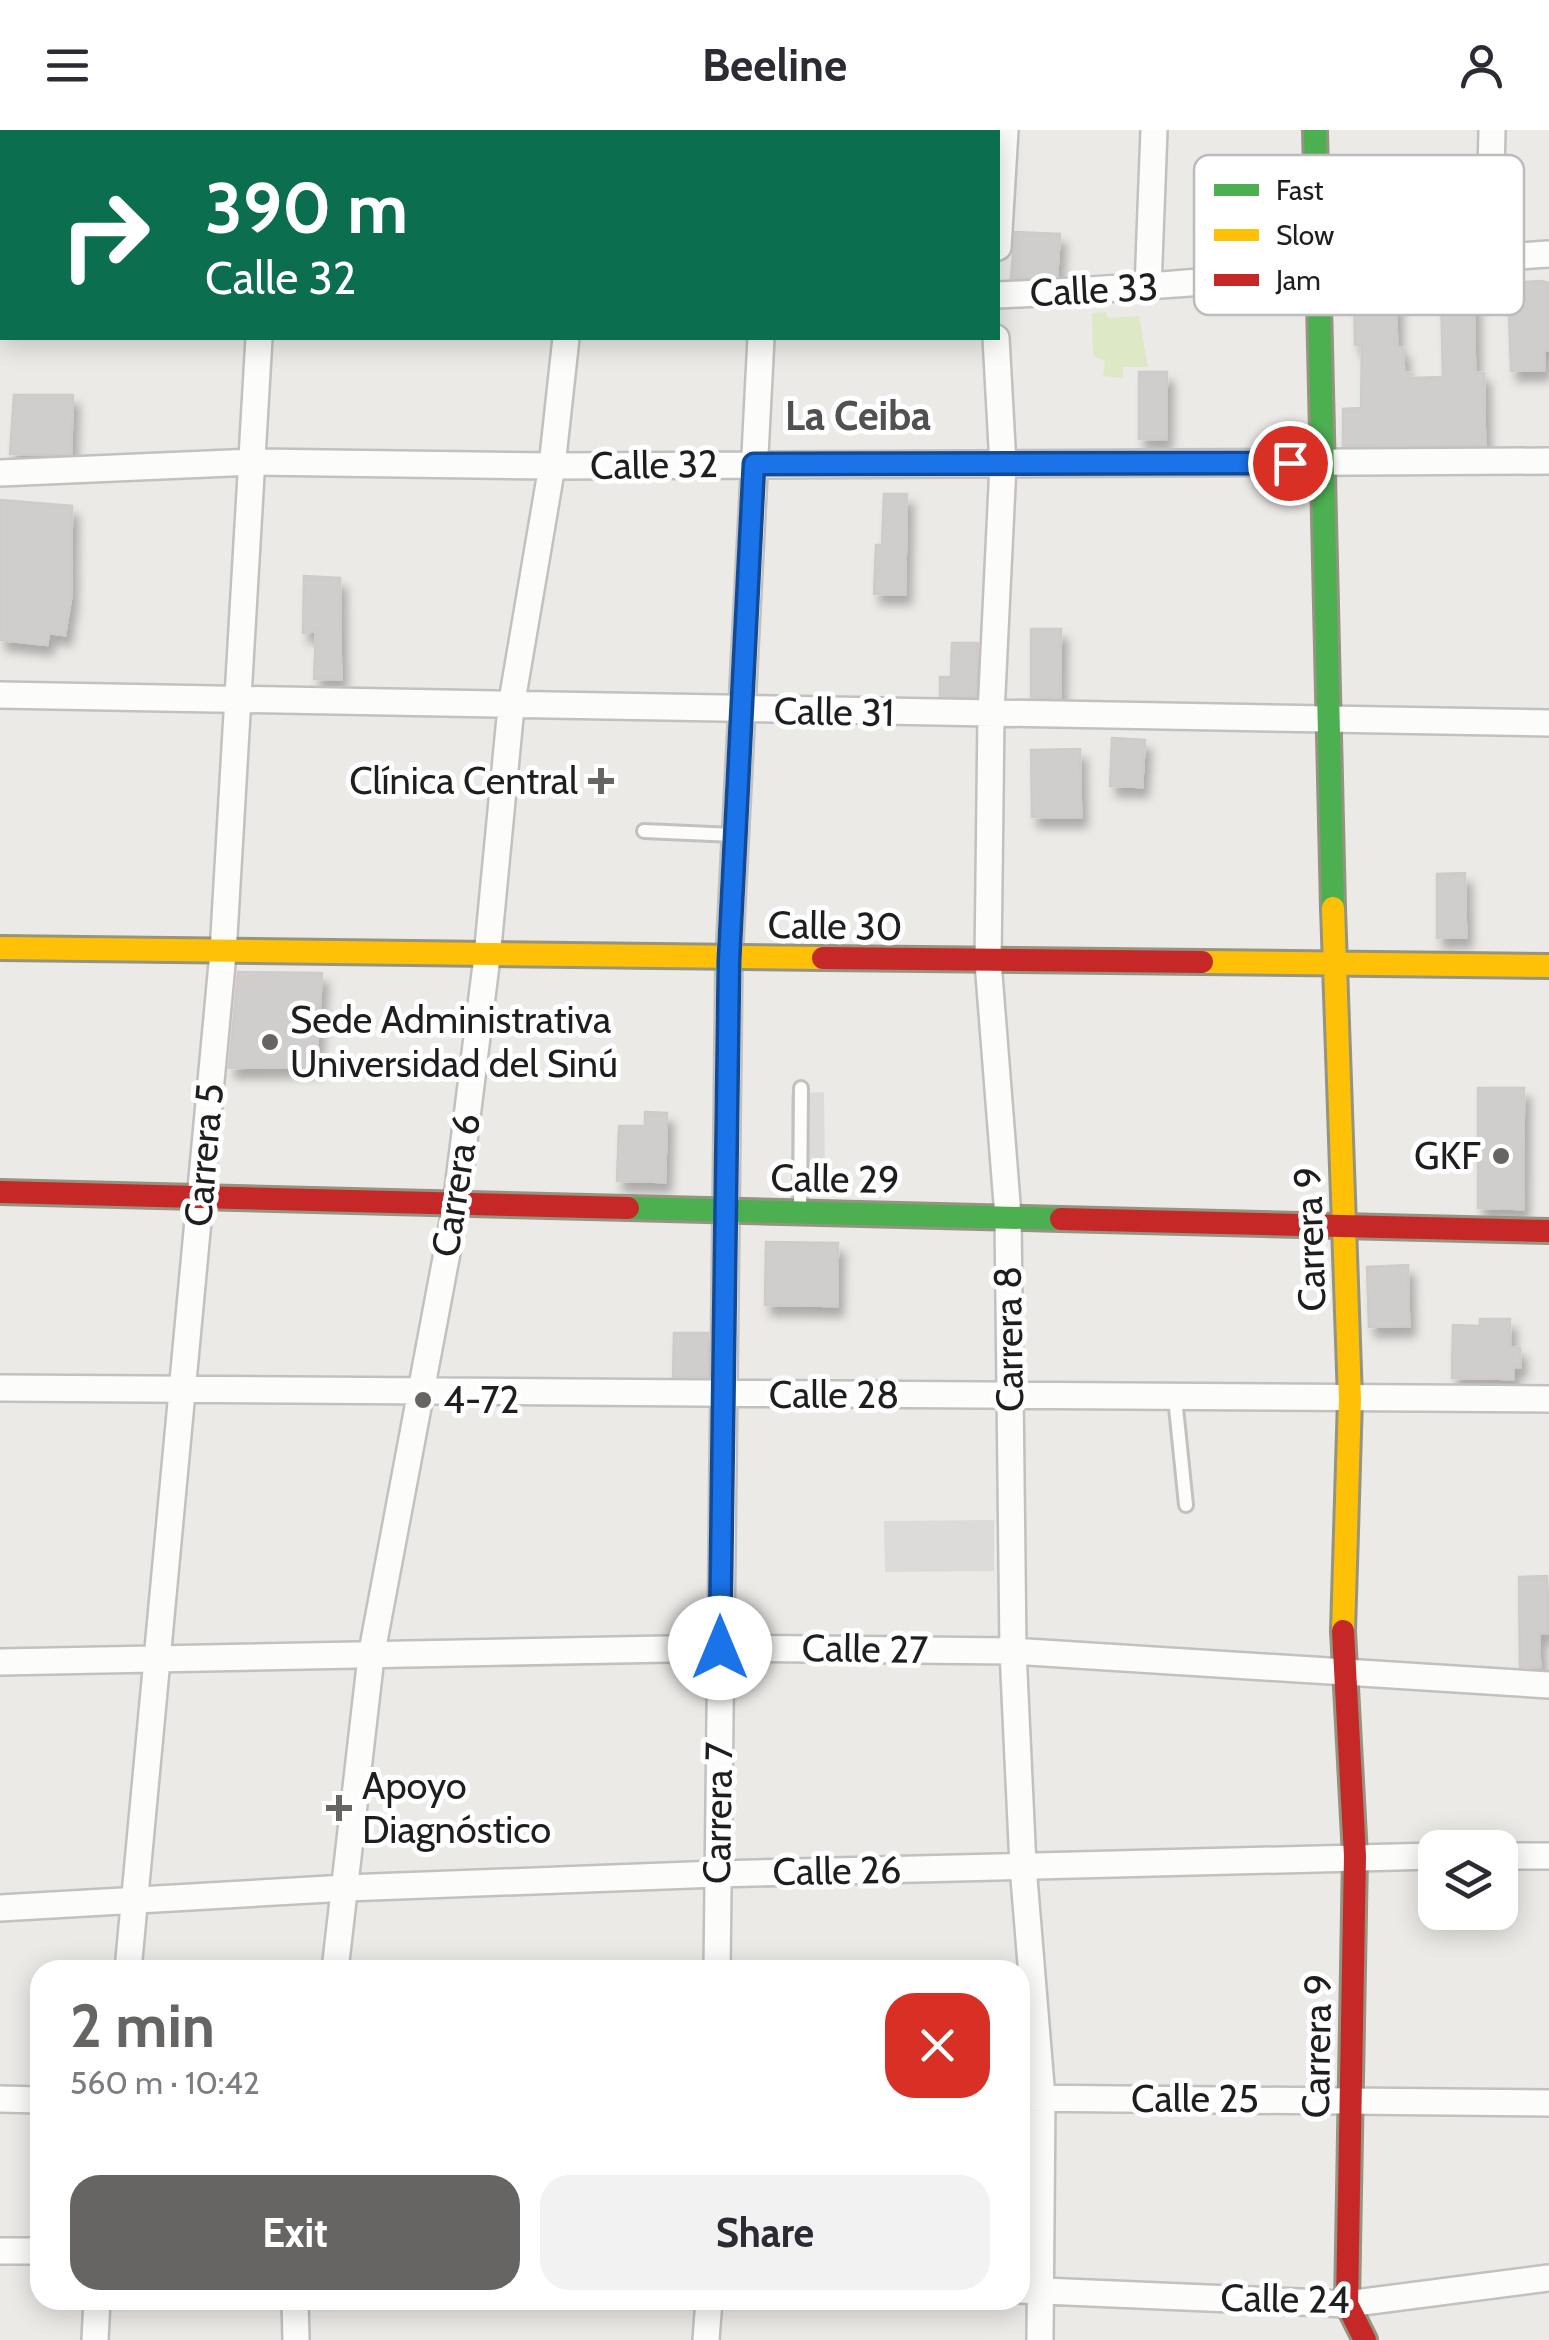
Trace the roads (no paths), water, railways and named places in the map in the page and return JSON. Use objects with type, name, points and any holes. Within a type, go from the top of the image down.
[{"type":"street","points":[[1000,214],[1005,130]]},
{"type":"street","points":[[1148,288],[1154,130]]},
{"type":"street","name":"Carrera 9","points":[[1315,130],[1315,155]]},
{"type":"street","points":[[1491,155],[1492,130]]},
{"type":"street","name":"Calle 33","points":[[1524,256],[1549,254]]},
{"type":"street","name":"Calle 33","points":[[1000,295],[1194,283]]},
{"type":"street","name":"Carrera 9","points":[[1318,315],[1326,462],[1334,964],[1350,1399],[1342,1672],[1355,1856],[1347,2304],[1365,2340]]},
{"type":"street","name":"Carrera 5","points":[[129,1960],[224,953],[260,340]]},
{"type":"street","name":"Carrera 6","points":[[337,1960],[371,1657],[456,1204],[488,957],[511,707],[552,466],[566,340]]},
{"type":"street","name":"Carrera 7","points":[[717,1960],[720,1395],[729,960],[762,340]]},
{"type":"street","name":"Carrera 8","points":[[996,340],[1003,465],[991,714],[988,962],[1008,1216],[1013,1651],[1027,1960]]},
{"type":"street","name":"Calle 32","points":[[0,472],[253,462],[552,466],[1549,461]]},
{"type":"street","name":"Calle 31","points":[[0,695],[1549,723]]},
{"type":"street","name":"Calle 30","points":[[0,948],[729,960],[1549,966]]},
{"type":"street","name":"Calle 29","points":[[0,1192],[726,1214],[1008,1216],[1549,1231]]},
{"type":"street","name":"Calle 28","points":[[0,1388],[1549,1399]]},
{"type":"street","name":"Calle 27","points":[[0,1662],[720,1648],[1013,1651],[1549,1685]]},
{"type":"street","name":"Calle 26","points":[[0,1908],[133,1898],[717,1874],[1418,1856]]},
{"type":"street","points":[[1518,1856],[1549,1856]]},
{"type":"street","name":"Carrera 8","points":[[1030,2065],[1030,2194]]},
{"type":"street","name":"Calle 25","points":[[1031,2098],[1549,2102]]},
{"type":"street","points":[[0,2100],[30,2100]]},
{"type":"street","points":[[0,2251],[30,2251]]},
{"type":"street","name":"Calle 24","points":[[1030,2290],[1347,2304],[1549,2278]]},
{"type":"street","name":"Carrera 8","points":[[1030,2295],[1040,2340]]},
{"type":"street","points":[[95,2340],[96,2310]]},
{"type":"street","points":[[295,2310],[296,2340]]},
{"type":"street","points":[[706,2340],[708,2310]]},
{"type":"lane","points":[[644,831],[734,835]]},
{"type":"lane","points":[[800,1214],[801,1088]]},
{"type":"lane","points":[[1175,1398],[1186,1505]]},
{"type":"place","name":"Clínica Central","points":[[601,781]]},
{"type":"place","name":"Sede Administrativa Universidad del Sinú","points":[[270,1042]]},
{"type":"place","name":"GKF","points":[[1501,1156]]},
{"type":"place","name":"4-72","points":[[423,1400]]},
{"type":"place","name":"Apoyo Diagnóstico","points":[[339,1808]]},
{"type":"district","name":"La Ceiba","points":[[858,416]]}]
